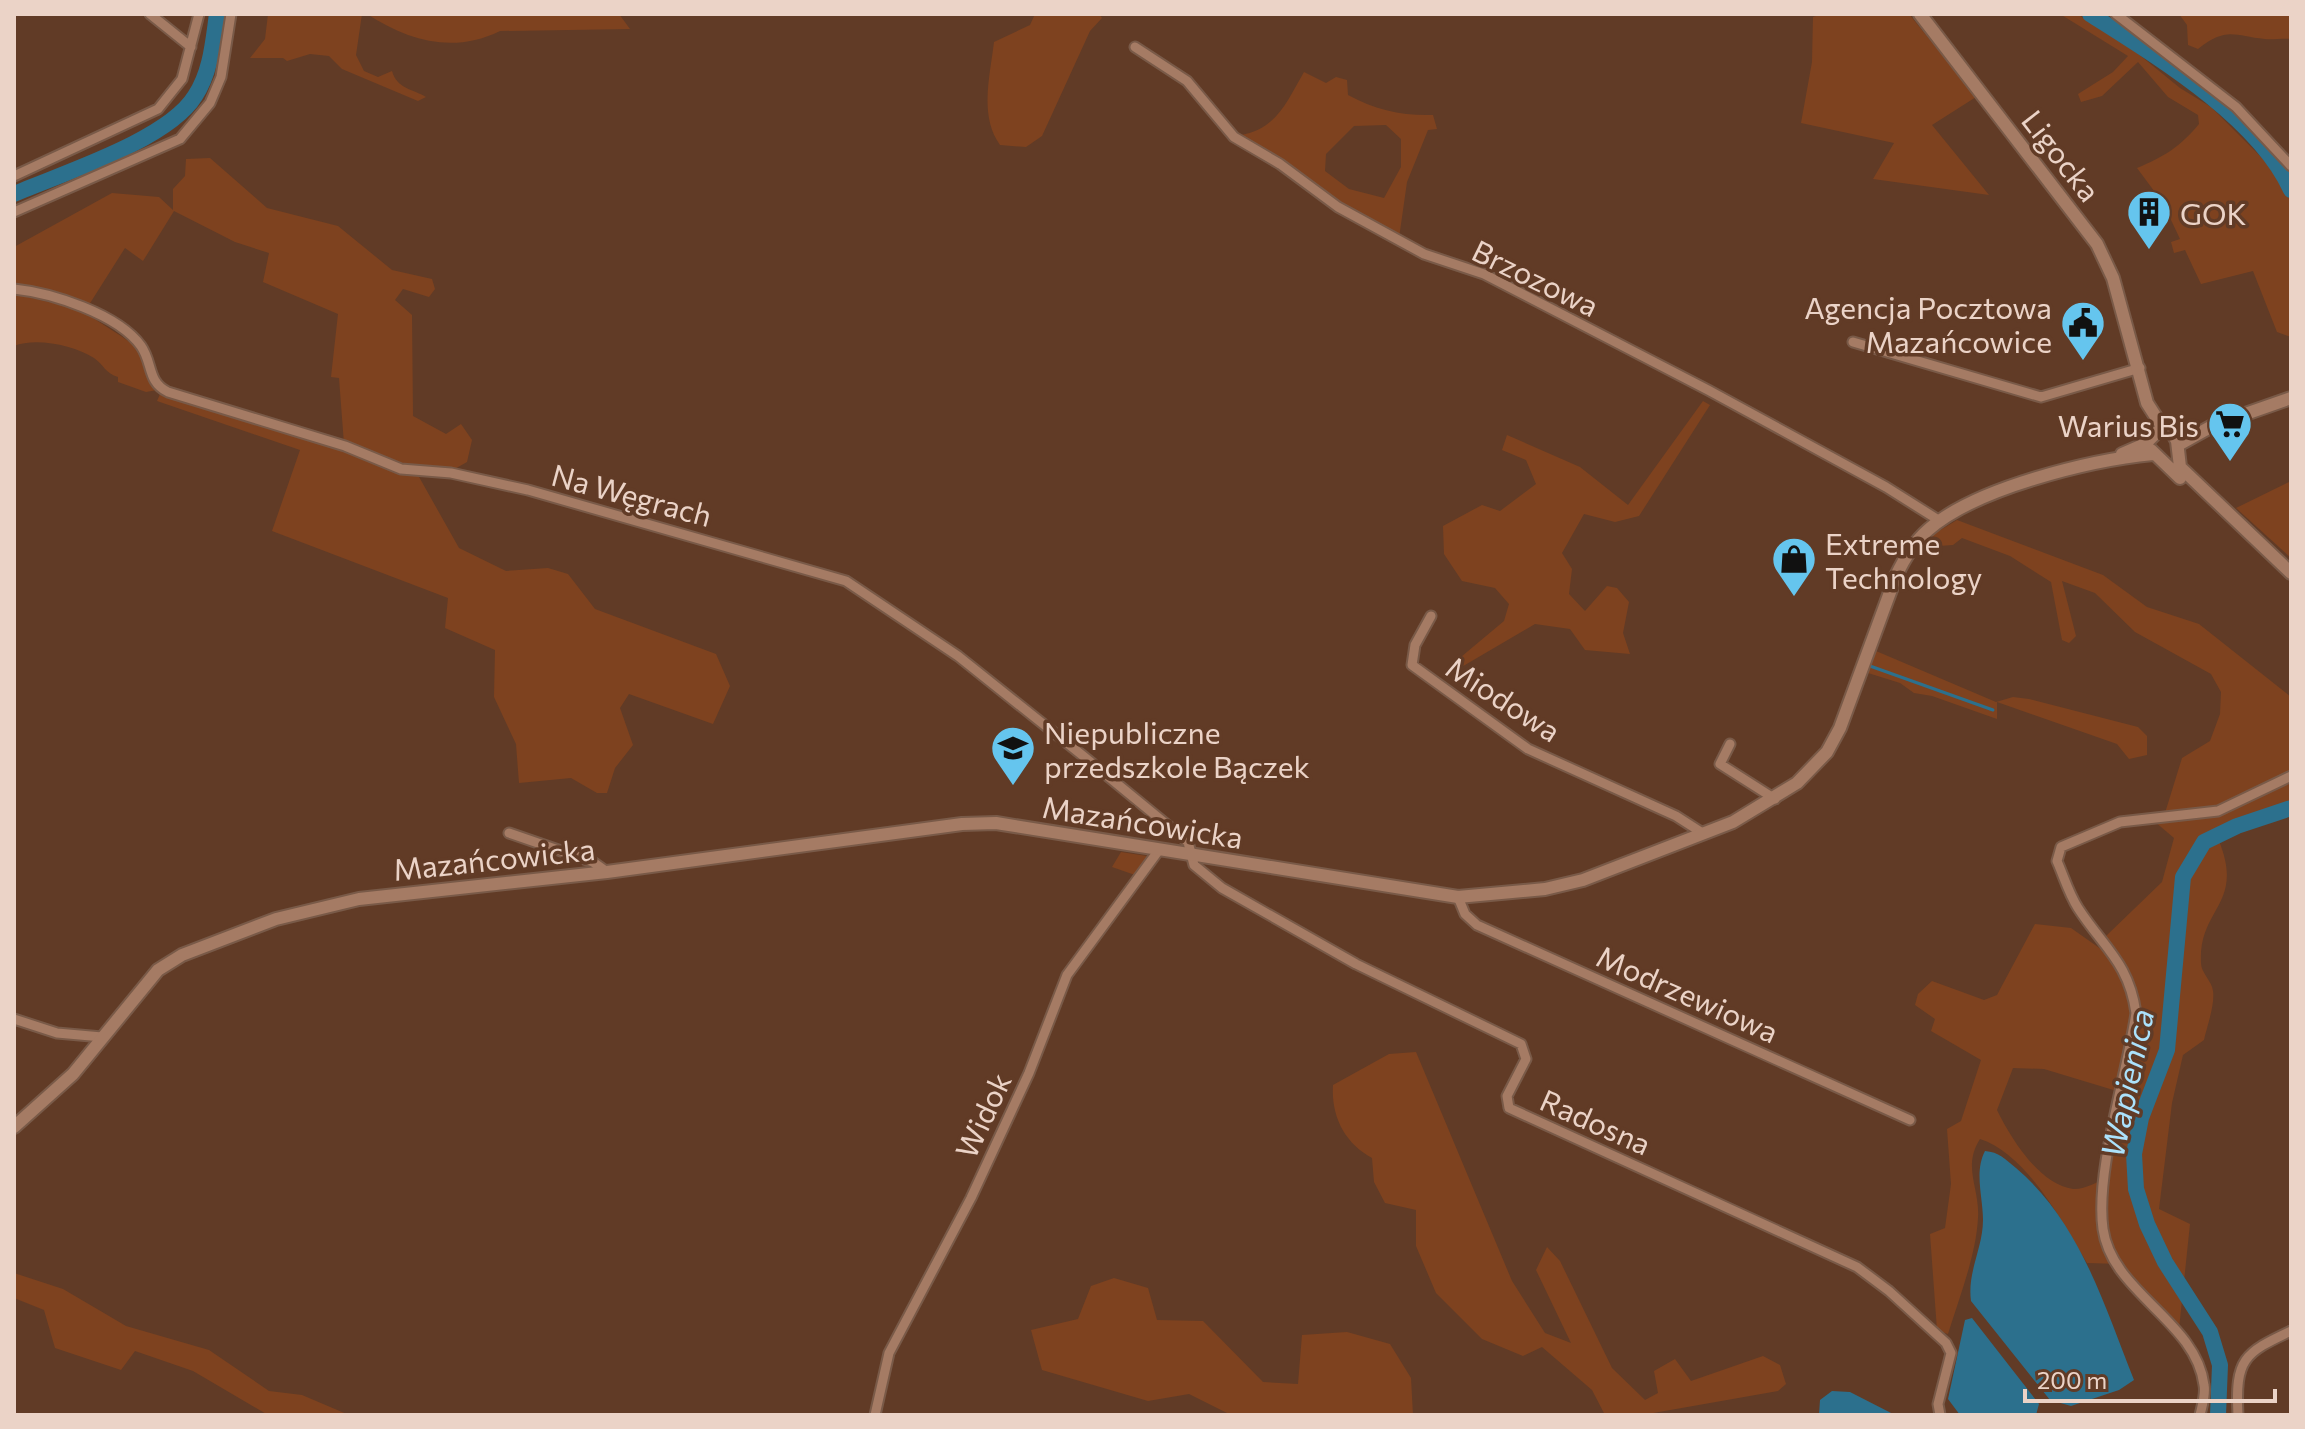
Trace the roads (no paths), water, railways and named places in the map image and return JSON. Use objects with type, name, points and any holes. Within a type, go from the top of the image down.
[{"type":"street","points":[[150,14],[191,47]]},
{"type":"street","points":[[14,176],[158,109],[182,79],[199,14]]},
{"type":"street","points":[[14,212],[180,139],[204,113],[221,77],[231,14]]},
{"type":"street","name":"Ligocka","points":[[1920,14],[2097,244],[2113,278],[2140,368],[2147,403],[2180,467],[2198,488]]},
{"type":"street","points":[[2116,14],[2236,107],[2291,166]]},
{"type":"street","name":"Brzozowa","points":[[1135,47],[1187,81],[1234,137],[1280,164],[1338,207],[1424,254],[1484,274],[1708,390],[1886,487],[1940,521]]},
{"type":"street","name":"Na Węgrach","points":[[14,289],[78,303],[132,336],[143,348],[154,381],[168,392],[345,446],[401,469],[451,473],[528,490],[846,581],[958,656],[1188,842],[1192,855]]},
{"type":"street","points":[[1853,342],[2041,397],[2140,368]]},
{"type":"street","points":[[2112,459],[2291,398]]},
{"type":"street","points":[[2166,439],[2158,456],[2179,478],[2198,488],[2291,573]]},
{"type":"street","name":"Mazańcowicka","points":[[14,1127],[73,1074],[158,970],[182,955],[276,919],[359,899],[607,872],[962,824],[996,823],[1458,897],[1545,889],[1583,880],[1704,834],[1775,799],[1797,783],[1827,752],[1850,703],[1905,558],[1940,521],[2027,482],[2112,459],[2158,456],[2166,439]]},
{"type":"street","name":"Miodowa","points":[[1431,616],[1415,645],[1412,665],[1528,749],[1676,816],[1704,834]]},
{"type":"street","points":[[1730,744],[1720,764],[1775,799]]},
{"type":"street","points":[[2200,1415],[2205,1386],[2195,1357],[2117,1265],[2103,1232],[2101,1191],[2136,1013],[2132,985],[2117,957],[2078,907],[2057,861],[2061,847],[2120,822],[2218,811],[2291,776]]},
{"type":"street","points":[[509,833],[593,862],[607,872]]},
{"type":"street","name":"Widok","points":[[875,1415],[889,1353],[971,1198],[1029,1073],[1067,975],[1159,850]]},
{"type":"street","name":"Radosna","points":[[1192,855],[1194,865],[1222,888],[1393,983],[1521,1044],[1526,1059],[1507,1096],[1509,1108],[1857,1267],[1889,1291],[1946,1343],[1951,1353],[1938,1404],[1940,1415]]},
{"type":"street","name":"Modrzewiowa","points":[[1458,897],[1465,914],[1477,925],[1910,1120]]},
{"type":"street","points":[[14,1019],[57,1033],[102,1037]]},
{"type":"street","points":[[2238,1415],[2239,1384],[2244,1362],[2251,1349],[2291,1331]]},
{"type":"water","points":[[1985,1151],[2005,1159],[2016,1168],[2057,1213],[2074,1239],[2134,1380],[2119,1390],[2071,1406],[2050,1400],[1971,1301],[1971,1280],[1982,1230],[1980,1167]]},
{"type":"water","points":[[1972,1318],[2039,1404],[2036,1415],[1960,1415],[1948,1399],[1965,1320]]},
{"type":"water","points":[[1832,1391],[1850,1392],[1895,1415],[1819,1415],[1820,1400]]},
{"type":"waterway","points":[[14,194],[113,154],[162,127],[181,112],[195,96],[205,77],[217,14]]},
{"type":"waterway","name":"Wapienica","points":[[2090,14],[2174,69],[2230,113],[2276,163],[2291,190]]},
{"type":"waterway","points":[[1870,666],[1993,710]]},
{"type":"waterway","name":"Wapienica","points":[[2218,1415],[2220,1365],[2210,1332],[2165,1262],[2147,1224],[2136,1189],[2134,1154],[2141,1118],[2167,1050],[2183,877],[2204,842],[2237,826],[2291,808]]},
{"type":"place","name":"GOK","points":[[2149,251]]},
{"type":"place","name":"Agencja Pocztowa Mazańcowice","points":[[2083,362]]},
{"type":"place","name":"Warius Bis","points":[[2230,463]]},
{"type":"place","name":"Extreme Technology","points":[[1794,598]]},
{"type":"place","name":"Niepubliczne przedszkole Bączek","points":[[1013,787]]}]
